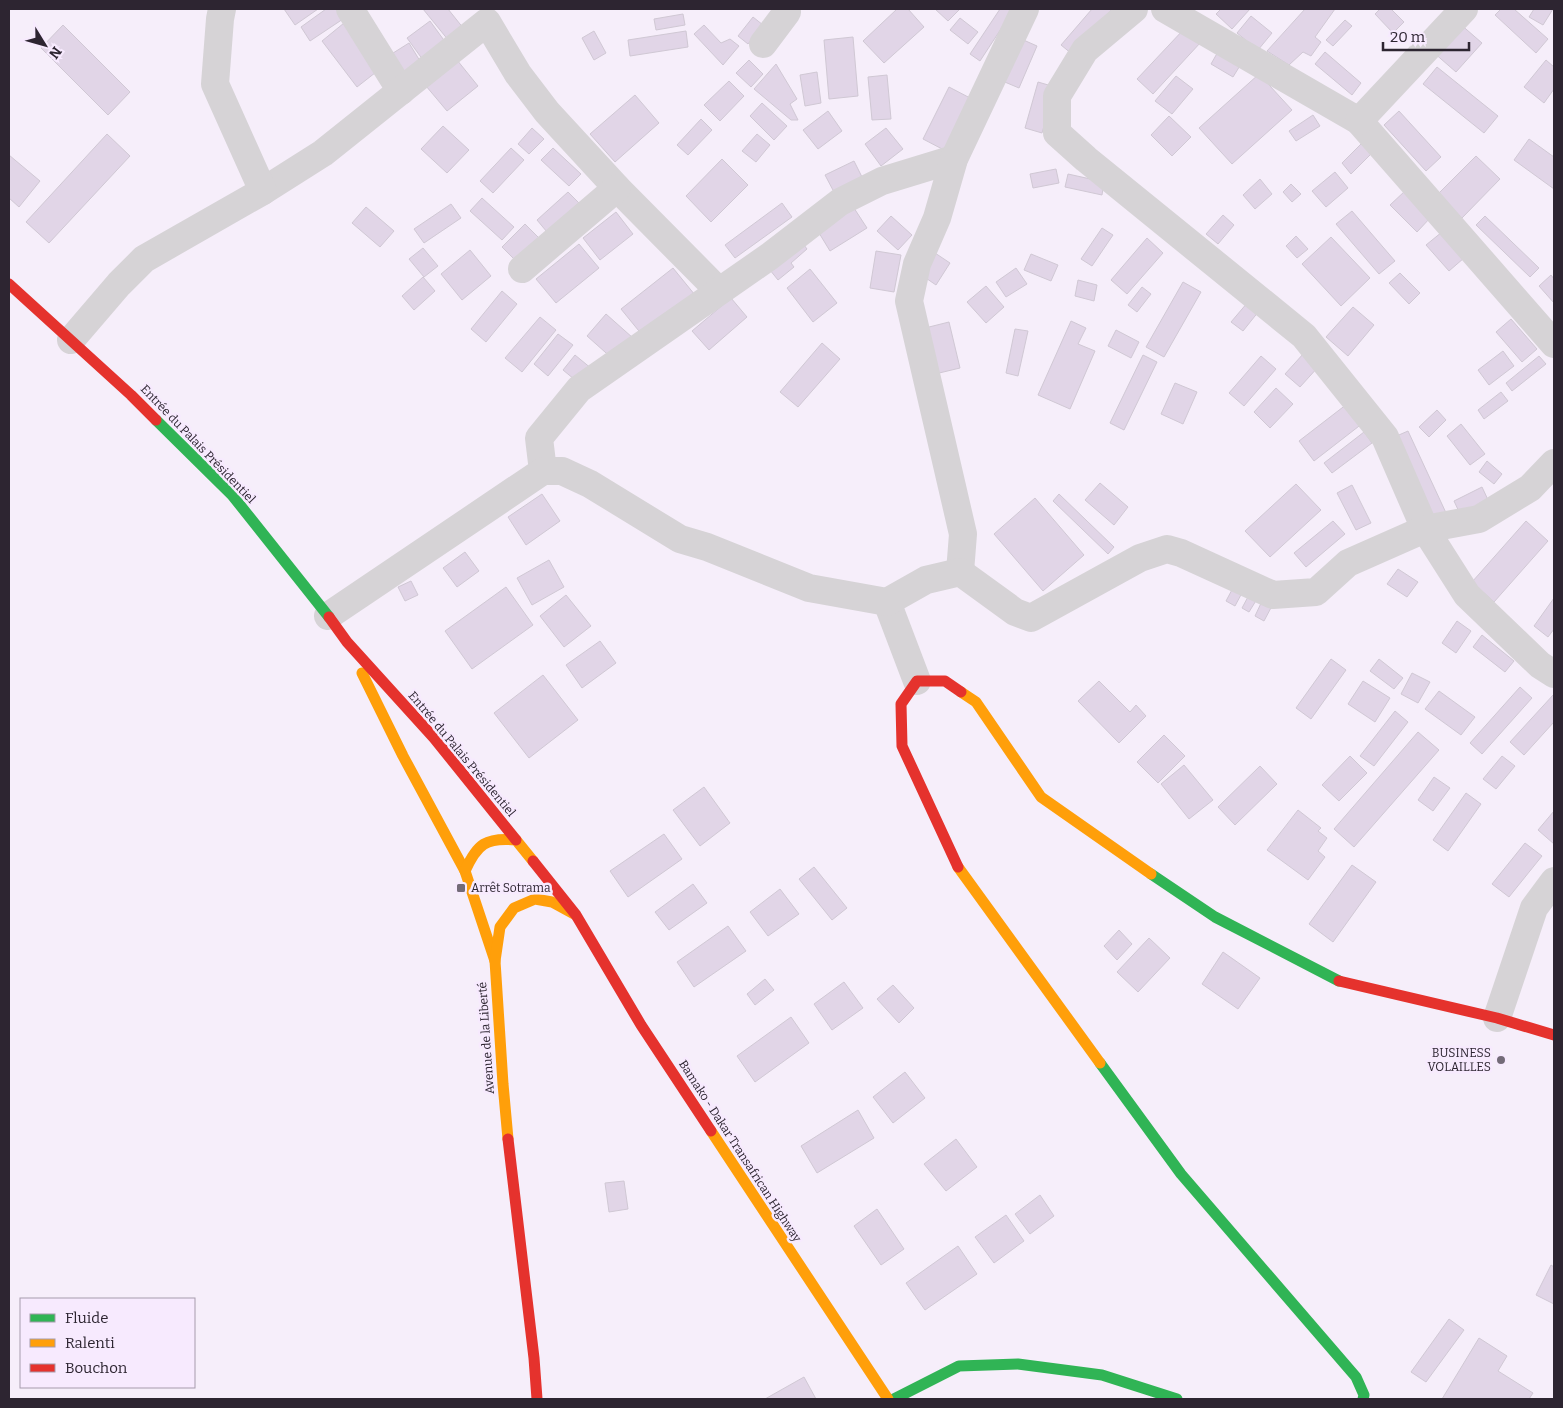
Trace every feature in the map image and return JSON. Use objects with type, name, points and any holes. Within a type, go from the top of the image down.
[{"type":"main road","name":"Entrée du Palais Présidentiel","points":[[9,284],[131,395],[232,495],[347,642],[434,738],[516,840]]},
{"type":"main road","name":"Entrée du Palais Présidentiel","points":[[347,642],[403,756],[465,871],[495,960]]},
{"type":"main road","points":[[1363,1399],[1364,1395],[1356,1378],[1182,1174],[959,869],[902,746],[901,704],[917,681],[945,681],[976,702],[1041,797],[1215,917],[1342,982],[1497,1018],[1554,1035]]},
{"type":"main road","points":[[465,871],[479,847],[489,840],[501,838],[516,840],[576,915]]},
{"type":"main road","name":"Avenue de la Liberté","points":[[537,1399],[503,1084],[495,960],[500,927],[514,908],[535,899],[552,902],[576,915]]},
{"type":"main road","name":"Bamako - Dakar Transafrican Highway","points":[[576,915],[640,1025],[888,1399]]},
{"type":"main road","points":[[894,1399],[959,1366],[1018,1364],[1102,1375],[1177,1399]]},
{"type":"street","points":[[222,9],[215,84],[263,191]]},
{"type":"street","points":[[350,9],[401,91]]},
{"type":"street","points":[[763,44],[787,12],[786,9]]},
{"type":"street","points":[[960,572],[963,534],[909,301],[917,264],[937,218],[954,159],[1025,9]]},
{"type":"street","points":[[1134,9],[1085,50],[1057,96],[1057,133],[1086,159],[1304,336],[1386,436],[1425,529],[1467,595],[1540,665],[1554,674]]},
{"type":"street","points":[[1165,9],[1359,121],[1554,344]]},
{"type":"street","points":[[1359,121],[1464,9]]},
{"type":"street","points":[[70,340],[119,284],[144,259],[263,191],[322,154],[401,91],[485,15],[518,74],[547,112],[617,188],[719,291]]},
{"type":"street","points":[[543,471],[539,438],[579,389],[770,256],[840,202],[882,181],[954,159]]},
{"type":"street","points":[[522,268],[617,188]]},
{"type":"street","points":[[328,616],[543,471],[562,471],[590,484],[680,539],[707,547],[809,588],[887,602],[926,580],[960,572],[1015,612],[1031,618],[1140,558],[1167,549],[1182,553],[1273,595],[1316,592],[1348,563],[1425,529],[1479,519],[1530,488],[1554,463]]},
{"type":"street","points":[[887,602],[917,681]]},
{"type":"street","points":[[1497,1018],[1534,908],[1554,881]]},
{"type":"building","points":[[284,9],[318,9],[295,25]]},
{"type":"building","points":[[326,9],[336,9],[343,19],[310,41],[301,27]]},
{"type":"building","points":[[423,9],[448,9],[464,29],[449,41]]},
{"type":"building","points":[[897,9],[908,9],[924,27],[884,63],[863,41]]},
{"type":"building","points":[[935,9],[960,9],[948,21]]},
{"type":"building","points":[[1000,9],[1014,9],[980,61],[970,54]]},
{"type":"building","points":[[1092,9],[1112,9],[1072,54],[1061,45]]},
{"type":"building","points":[[1221,9],[1250,9],[1232,29],[1216,14]]},
{"type":"building","points":[[1305,9],[1335,9],[1315,37],[1321,42],[1311,56],[1303,52],[1289,65],[1267,51]]},
{"type":"building","points":[[1380,9],[1391,9],[1404,22],[1393,33],[1375,14]]},
{"type":"building","points":[[1501,9],[1514,9],[1548,39],[1536,53],[1495,15]]},
{"type":"building","points":[[1534,9],[1553,9],[1543,25],[1529,17]]},
{"type":"building","points":[[683,14],[685,25],[656,30],[654,19]]},
{"type":"building","points":[[1251,16],[1272,33],[1258,50],[1237,33]]},
{"type":"building","points":[[753,17],[763,25],[748,44],[738,36]]},
{"type":"building","points":[[960,18],[978,32],[968,44],[950,30]]},
{"type":"building","points":[[1345,20],[1352,26],[1333,46],[1326,40]]},
{"type":"building","points":[[430,21],[446,43],[423,60],[407,38]]},
{"type":"building","points":[[344,23],[380,69],[357,87],[322,41]]},
{"type":"building","points":[[1459,23],[1482,43],[1456,72],[1433,52]]},
{"type":"building","points":[[63,25],[130,92],[108,115],[41,48]]},
{"type":"building","points":[[704,25],[721,43],[730,39],[739,46],[723,65],[694,34]]},
{"type":"building","points":[[1185,28],[1201,42],[1153,94],[1137,79]]},
{"type":"building","points":[[594,31],[606,53],[594,60],[582,38]]},
{"type":"building","points":[[686,31],[688,47],[630,56],[628,40]]},
{"type":"building","points":[[853,37],[858,96],[829,99],[824,40]]},
{"type":"building","points":[[1019,38],[1037,46],[1019,88],[1000,80]]},
{"type":"building","points":[[409,43],[420,61],[394,78],[382,60]]},
{"type":"building","points":[[1219,50],[1241,64],[1233,77],[1211,64]]},
{"type":"building","points":[[1325,52],[1361,83],[1352,95],[1315,64]]},
{"type":"building","points":[[457,60],[478,86],[447,111],[426,86]]},
{"type":"building","points":[[749,60],[763,74],[751,87],[736,73]]},
{"type":"building","points":[[1546,60],[1554,67],[1554,89],[1544,103],[1524,87]]},
{"type":"building","points":[[776,64],[797,99],[790,104],[798,120],[791,120],[754,89]]},
{"type":"building","points":[[1437,67],[1498,116],[1484,133],[1423,84]]},
{"type":"building","points":[[817,72],[821,103],[805,106],[800,75]]},
{"type":"building","points":[[1259,74],[1292,110],[1232,164],[1199,128]]},
{"type":"building","points":[[887,75],[891,119],[872,120],[868,77]]},
{"type":"building","points":[[1176,76],[1193,89],[1172,114],[1155,101]]},
{"type":"building","points":[[729,81],[744,96],[720,121],[704,105]]},
{"type":"building","points":[[1038,82],[1055,87],[1042,133],[1025,128]]},
{"type":"building","points":[[949,87],[972,99],[946,151],[923,139]]},
{"type":"building","points":[[635,95],[659,123],[615,162],[590,134]]},
{"type":"building","points":[[762,103],[787,126],[774,140],[750,116]]},
{"type":"building","points":[[828,111],[842,131],[818,149],[803,130]]},
{"type":"building","points":[[1399,111],[1441,157],[1426,171],[1384,125]]},
{"type":"building","points":[[1313,115],[1320,126],[1296,141],[1289,131]]},
{"type":"building","points":[[1169,116],[1191,137],[1172,156],[1151,135]]},
{"type":"building","points":[[701,119],[712,130],[688,155],[677,145]]},
{"type":"building","points":[[443,126],[469,150],[447,173],[421,149]]},
{"type":"building","points":[[532,128],[544,139],[529,154],[518,144]]},
{"type":"building","points":[[886,128],[903,149],[881,166],[865,144]]},
{"type":"building","points":[[107,134],[130,156],[49,243],[26,222]]},
{"type":"building","points":[[757,134],[770,145],[756,162],[742,151]]},
{"type":"building","points":[[1529,139],[1554,157],[1554,189],[1514,160]]},
{"type":"building","points":[[1361,144],[1371,154],[1351,174],[1342,163]]},
{"type":"building","points":[[511,148],[524,160],[493,193],[480,181]]},
{"type":"building","points":[[553,148],[581,174],[569,186],[541,160]]},
{"type":"building","points":[[9,155],[40,181],[19,207],[9,198]]},
{"type":"building","points":[[1476,156],[1500,179],[1462,218],[1438,194]]},
{"type":"building","points":[[722,159],[748,185],[711,222],[686,196]]},
{"type":"building","points":[[854,161],[863,179],[834,192],[825,175]]},
{"type":"building","points":[[1056,169],[1059,183],[1033,188],[1030,174]]},
{"type":"building","points":[[1335,172],[1348,188],[1326,207],[1312,191]]},
{"type":"building","points":[[1068,174],[1104,182],[1102,195],[1065,187]]},
{"type":"building","points":[[1260,179],[1272,194],[1255,209],[1243,195]]},
{"type":"building","points":[[1291,184],[1301,194],[1292,202],[1283,192]]},
{"type":"building","points":[[1405,191],[1431,217],[1417,232],[1390,205]]},
{"type":"building","points":[[568,192],[579,203],[547,232],[537,220]]},
{"type":"building","points":[[482,198],[514,227],[502,240],[470,211]]},
{"type":"building","points":[[782,203],[792,217],[735,258],[725,245]]},
{"type":"building","points":[[451,204],[461,218],[424,243],[414,229]]},
{"type":"building","points":[[852,205],[867,228],[830,251],[816,228]]},
{"type":"building","points":[[366,207],[394,231],[380,247],[352,223]]},
{"type":"building","points":[[1352,211],[1395,261],[1379,274],[1336,224]]},
{"type":"building","points":[[616,212],[633,234],[600,260],[583,238]]},
{"type":"building","points":[[1223,215],[1234,225],[1218,244],[1206,234]]},
{"type":"building","points":[[891,216],[912,235],[898,250],[877,231]]},
{"type":"building","points":[[1485,216],[1539,268],[1530,277],[1476,225]]},
{"type":"building","points":[[525,224],[540,239],[517,262],[502,247]]},
{"type":"building","points":[[1102,228],[1113,235],[1092,266],[1081,259]]},
{"type":"building","points":[[1442,232],[1464,258],[1449,271],[1426,245]]},
{"type":"building","points":[[1296,236],[1308,249],[1297,258],[1286,246]]},
{"type":"building","points":[[1331,237],[1370,278],[1341,306],[1302,264]]},
{"type":"building","points":[[1147,238],[1163,253],[1127,294],[1111,280]]},
{"type":"building","points":[[579,244],[599,268],[556,303],[536,279]]},
{"type":"building","points":[[804,245],[807,249],[791,263],[794,267],[778,280],[766,265]]},
{"type":"building","points":[[423,248],[438,266],[424,277],[409,259]]},
{"type":"building","points":[[470,250],[491,276],[462,300],[441,274]]},
{"type":"building","points":[[876,251],[901,255],[894,292],[870,288]]},
{"type":"building","points":[[935,253],[950,263],[936,285],[920,274]]},
{"type":"building","points":[[1031,254],[1058,265],[1051,281],[1024,270]]},
{"type":"building","points":[[673,268],[695,295],[643,336],[621,309]]},
{"type":"building","points":[[1016,268],[1027,284],[1006,297],[996,282]]},
{"type":"building","points":[[810,269],[837,303],[813,322],[787,288]]},
{"type":"building","points":[[1400,273],[1420,293],[1409,304],[1389,283]]},
{"type":"building","points":[[1551,275],[1554,279],[1554,303],[1539,286]]},
{"type":"building","points":[[423,277],[435,291],[414,310],[402,296]]},
{"type":"building","points":[[1078,280],[1097,285],[1094,301],[1075,296]]},
{"type":"building","points":[[1183,282],[1201,292],[1164,357],[1146,347]]},
{"type":"building","points":[[986,286],[1004,307],[986,323],[967,302]]},
{"type":"building","points":[[1142,287],[1151,294],[1137,312],[1128,305]]},
{"type":"building","points":[[502,291],[517,304],[486,342],[471,329]]},
{"type":"building","points":[[731,298],[747,317],[709,350],[692,331]]},
{"type":"building","points":[[1248,302],[1259,311],[1243,331],[1231,322]]},
{"type":"building","points":[[1353,307],[1374,325],[1348,356],[1326,337]]},
{"type":"building","points":[[606,314],[633,338],[614,360],[587,336]]},
{"type":"building","points":[[540,317],[556,330],[522,372],[505,358]]},
{"type":"building","points":[[1511,319],[1537,349],[1522,362],[1496,332]]},
{"type":"building","points":[[1071,321],[1086,328],[1078,344],[1095,351],[1070,409],[1038,395]]},
{"type":"building","points":[[949,322],[960,368],[935,374],[925,328]]},
{"type":"building","points":[[1015,329],[1028,331],[1018,376],[1006,373]]},
{"type":"building","points":[[1116,330],[1139,342],[1131,358],[1108,346]]},
{"type":"building","points":[[558,334],[573,345],[548,376],[534,364]]},
{"type":"building","points":[[822,343],[840,359],[798,407],[780,392]]},
{"type":"building","points":[[1503,351],[1514,366],[1489,385],[1478,370]]},
{"type":"building","points":[[1304,353],[1319,366],[1300,387],[1285,374]]},
{"type":"building","points":[[575,355],[592,369],[580,384],[563,370]]},
{"type":"building","points":[[1143,355],[1157,362],[1124,430],[1110,423]]},
{"type":"building","points":[[1261,356],[1276,369],[1244,406],[1229,393]]},
{"type":"building","points":[[1539,356],[1546,364],[1512,391],[1506,383]]},
{"type":"building","points":[[1175,383],[1197,392],[1183,424],[1161,414]]},
{"type":"building","points":[[1276,388],[1293,404],[1270,428],[1254,412]]},
{"type":"building","points":[[1501,392],[1508,401],[1484,419],[1478,410]]},
{"type":"building","points":[[1347,404],[1363,423],[1314,461],[1299,441]]},
{"type":"building","points":[[1437,410],[1446,420],[1429,437],[1419,427]]},
{"type":"building","points":[[1461,424],[1485,454],[1470,465],[1447,436]]},
{"type":"building","points":[[1408,431],[1447,515],[1432,522],[1392,438]]},
{"type":"building","points":[[1364,432],[1372,443],[1332,473],[1324,463]]},
{"type":"building","points":[[1487,461],[1502,474],[1494,484],[1479,472]]},
{"type":"building","points":[[1100,483],[1128,507],[1114,525],[1085,500]]},
{"type":"building","points":[[1296,484],[1321,510],[1270,557],[1245,531]]},
{"type":"building","points":[[1352,485],[1371,523],[1356,530],[1337,493]]},
{"type":"building","points":[[1482,487],[1489,502],[1461,516],[1454,501]]},
{"type":"building","points":[[542,494],[560,521],[526,545],[508,517]]},
{"type":"building","points":[[1059,494],[1114,547],[1108,554],[1053,501]]},
{"type":"building","points":[[1035,498],[1084,555],[1043,591],[994,534]]},
{"type":"building","points":[[1333,521],[1345,534],[1306,567],[1294,553]]},
{"type":"building","points":[[1526,521],[1548,541],[1494,602],[1472,582]]},
{"type":"building","points":[[465,552],[479,571],[457,587],[443,568]]},
{"type":"building","points":[[549,560],[564,587],[532,605],[517,578]]},
{"type":"building","points":[[1398,569],[1418,582],[1407,597],[1387,584]]},
{"type":"building","points":[[411,581],[418,595],[405,601],[398,587]]},
{"type":"building","points":[[1234,586],[1243,591],[1235,606],[1226,601]]},
{"type":"building","points":[[506,587],[533,625],[472,669],[445,631]]},
{"type":"building","points":[[566,595],[591,626],[564,647],[540,616]]},
{"type":"building","points":[[1249,595],[1257,599],[1249,612],[1242,608]]},
{"type":"building","points":[[1554,598],[1554,629],[1548,637],[1534,626]]},
{"type":"building","points":[[1263,599],[1273,604],[1264,621],[1255,616]]},
{"type":"building","points":[[1457,621],[1471,631],[1456,653],[1442,643]]},
{"type":"building","points":[[1482,635],[1514,661],[1505,672],[1473,647]]},
{"type":"building","points":[[600,641],[616,663],[582,688],[566,665]]},
{"type":"building","points":[[1331,659],[1346,670],[1311,719],[1296,708]]},
{"type":"building","points":[[1379,659],[1403,678],[1394,689],[1370,671]]},
{"type":"building","points":[[1412,673],[1430,682],[1418,703],[1401,694]]},
{"type":"building","points":[[543,675],[578,720],[529,758],[494,713]]},
{"type":"building","points":[[1099,681],[1130,712],[1136,705],[1146,716],[1119,743],[1078,701]]},
{"type":"building","points":[[1363,681],[1390,698],[1375,722],[1348,704]]},
{"type":"building","points":[[1520,687],[1532,698],[1482,754],[1470,743]]},
{"type":"building","points":[[1439,691],[1475,717],[1461,735],[1425,709]]},
{"type":"building","points":[[1554,694],[1554,722],[1524,755],[1510,742]]},
{"type":"building","points":[[1395,711],[1408,722],[1374,766],[1360,756]]},
{"type":"building","points":[[1418,732],[1439,750],[1354,847],[1334,829]]},
{"type":"building","points":[[1164,735],[1185,756],[1158,783],[1137,762]]},
{"type":"building","points":[[1350,756],[1367,773],[1339,801],[1322,785]]},
{"type":"building","points":[[1502,756],[1515,766],[1496,789],[1483,779]]},
{"type":"building","points":[[1184,765],[1213,800],[1189,819],[1161,784]]},
{"type":"building","points":[[1260,766],[1277,784],[1235,825],[1218,807]]},
{"type":"building","points":[[1434,777],[1450,788],[1433,811],[1418,800]]},
{"type":"building","points":[[704,787],[730,823],[700,846],[673,810]]},
{"type":"building","points":[[1466,793],[1481,804],[1448,851],[1433,840]]},
{"type":"building","points":[[1298,810],[1321,828],[1318,831],[1327,838],[1318,851],[1325,857],[1308,880],[1267,850]]},
{"type":"building","points":[[1554,811],[1554,844],[1538,830]]},
{"type":"building","points":[[664,834],[682,859],[628,897],[610,871]]},
{"type":"building","points":[[1525,843],[1542,856],[1509,897],[1492,884]]},
{"type":"building","points":[[1352,865],[1376,882],[1333,942],[1309,924]]},
{"type":"building","points":[[814,867],[847,908],[832,920],[799,879]]},
{"type":"building","points":[[693,884],[707,903],[669,930],[655,912]]},
{"type":"building","points":[[780,889],[799,914],[768,936],[750,912]]},
{"type":"building","points":[[728,926],[746,951],[694,987],[677,962]]},
{"type":"building","points":[[1119,930],[1132,944],[1117,960],[1104,946]]},
{"type":"building","points":[[1149,938],[1170,958],[1138,992],[1117,972]]},
{"type":"building","points":[[1223,952],[1260,978],[1238,1009],[1202,984]]},
{"type":"building","points":[[765,979],[774,990],[755,1005],[747,994]]},
{"type":"building","points":[[844,982],[863,1008],[832,1030],[814,1004]]},
{"type":"building","points":[[893,985],[914,1008],[899,1023],[877,999]]},
{"type":"building","points":[[791,1017],[809,1043],[755,1082],[737,1056]]},
{"type":"building","points":[[905,1072],[925,1098],[893,1123],[873,1097]]},
{"type":"building","points":[[858,1110],[874,1138],[817,1173],[801,1146]]},
{"type":"building","points":[[956,1139],[977,1167],[946,1191],[924,1164]]},
{"type":"building","points":[[624,1181],[628,1209],[609,1212],[605,1183]]},
{"type":"building","points":[[1040,1195],[1054,1216],[1030,1234],[1015,1214]]},
{"type":"building","points":[[877,1209],[904,1249],[881,1265],[854,1226]]},
{"type":"building","points":[[1006,1215],[1024,1241],[994,1263],[975,1237]]},
{"type":"building","points":[[958,1246],[977,1274],[925,1310],[906,1283]]},
{"type":"building","points":[[1551,1265],[1554,1267],[1554,1304],[1536,1295]]},
{"type":"building","points":[[1449,1319],[1464,1330],[1426,1382],[1411,1372]]},
{"type":"building","points":[[1479,1338],[1507,1356],[1498,1371],[1533,1393],[1529,1399],[1442,1399]]},
{"type":"building","points":[[804,1377],[816,1399],[765,1399]]},
{"type":"traffic: fast","points":[[156,420],[232,495],[329,617]]},
{"type":"traffic: fast","points":[[1151,874],[1215,917],[1339,981]]},
{"type":"traffic: fast","points":[[1100,1063],[1181,1174],[1356,1377],[1364,1395],[1363,1399]]},
{"type":"traffic: fast","points":[[894,1399],[959,1366],[1018,1364],[1102,1375],[1177,1399]]},
{"type":"traffic: slow","points":[[362,673],[403,756],[465,871]]},
{"type":"traffic: slow","points":[[961,692],[976,702],[1041,797],[1151,874]]},
{"type":"traffic: slow","points":[[495,961],[465,871],[478,849],[490,841],[516,840],[533,861]]},
{"type":"traffic: slow","points":[[958,867],[1100,1063]]},
{"type":"traffic: slow","points":[[508,1139],[495,961],[500,927],[514,908],[535,899],[552,902],[574,914]]},
{"type":"traffic: slow","points":[[711,1131],[888,1399]]},
{"type":"traffic: jam","points":[[9,284],[156,420]]},
{"type":"traffic: jam","points":[[329,617],[347,642],[434,738],[516,840]]},
{"type":"traffic: jam","points":[[958,867],[902,746],[901,704],[917,681],[945,681],[961,692]]},
{"type":"traffic: jam","points":[[533,861],[576,915],[641,1025],[711,1131]]},
{"type":"traffic: jam","points":[[1339,981],[1497,1018],[1554,1035]]},
{"type":"traffic: jam","points":[[508,1139],[534,1358],[537,1399]]},
{"type":"place","name":"Arrêt Sotrama","points":[[461,888]]},
{"type":"place","name":"BUSINESS VOLAILLES","points":[[1501,1060]]}]
